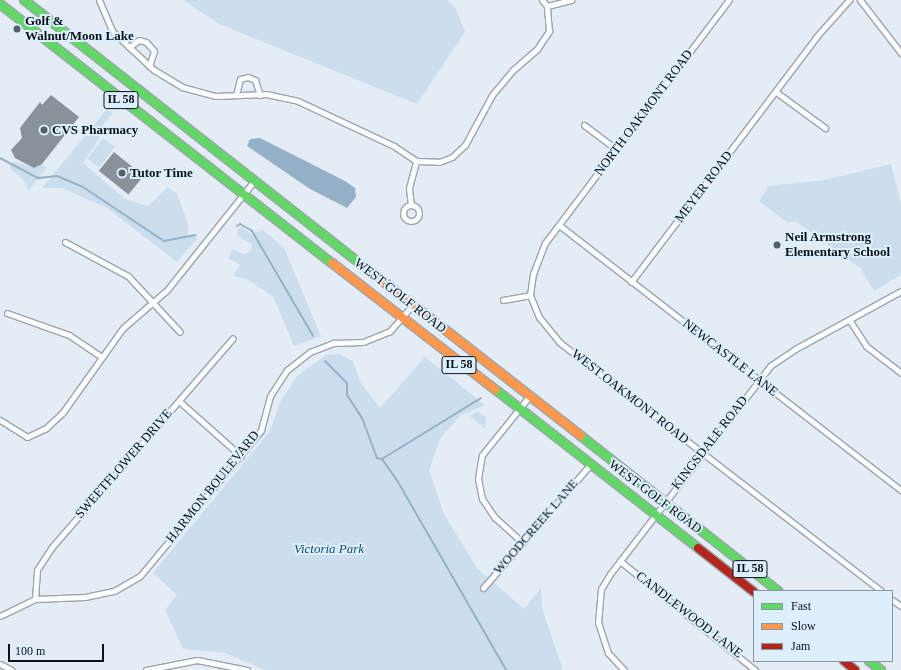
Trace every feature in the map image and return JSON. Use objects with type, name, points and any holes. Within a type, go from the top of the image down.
[{"type":"main road","name":"WEST GOLF ROAD","points":[[24,0],[413,305],[528,398],[777,590]]},
{"type":"main road","name":"WEST GOLF ROAD","points":[[0,4],[400,320],[753,591]]},
{"type":"main road","points":[[845,662],[855,670]]},
{"type":"main road","points":[[870,662],[881,670]]},
{"type":"street","points":[[99,0],[112,32],[149,66],[182,87],[216,96],[260,94],[298,101],[394,146],[416,161],[439,162],[452,157],[465,145],[492,95],[513,70],[537,50],[549,31],[547,6],[542,0]]},
{"type":"street","points":[[547,6],[571,0]]},
{"type":"street","name":"NORTH OAKMONT ROAD","points":[[530,295],[540,254],[559,225],[729,0]]},
{"type":"street","name":"MEYER ROAD","points":[[632,282],[776,92],[849,0]]},
{"type":"street","points":[[860,0],[901,53]]},
{"type":"street","points":[[129,47],[139,40],[146,42],[154,51],[149,66]]},
{"type":"street","points":[[236,95],[240,79],[248,76],[255,80],[260,94]]},
{"type":"street","points":[[776,92],[825,128]]},
{"type":"street","points":[[584,125],[616,149]]},
{"type":"street","points":[[411,205],[409,188],[416,161]]},
{"type":"street","points":[[0,420],[27,437],[46,428],[63,412],[100,356],[123,328],[153,303],[203,246],[254,181]]},
{"type":"street","name":"NEWCASTLE LANE","points":[[559,225],[901,490]]},
{"type":"street","points":[[65,242],[128,276],[180,332]]},
{"type":"street","name":"KINGSDALE ROAD","points":[[624,670],[608,653],[598,624],[601,589],[620,562],[702,452],[759,380],[782,357],[850,321],[901,291]]},
{"type":"street","points":[[503,300],[530,295]]},
{"type":"street","name":"WEST OAKMONT ROAD","points":[[530,295],[539,317],[559,342],[880,590]]},
{"type":"street","name":"HARMON BOULEVARD","points":[[0,616],[35,599],[85,598],[114,591],[140,576],[261,430],[270,396],[287,370],[310,352],[334,343],[363,342],[390,331],[413,305]]},
{"type":"street","points":[[7,313],[69,335],[100,356]]},
{"type":"street","points":[[850,321],[866,346],[901,373]]},
{"type":"street","name":"SWEETFLOWER DRIVE","points":[[35,599],[37,570],[52,547],[233,338]]},
{"type":"street","points":[[522,542],[495,518],[482,499],[478,479],[482,454],[528,398]]},
{"type":"street","points":[[178,402],[241,456]]},
{"type":"street","name":"WOODCREEK LANE","points":[[484,588],[522,542],[589,466]]},
{"type":"street","name":"CANDLEWOOD LANE","points":[[620,562],[755,670]]},
{"type":"street","points":[[146,670],[197,660],[247,670]]},
{"type":"street","points":[[0,664],[12,670]]},
{"type":"green space","points":[[183,0],[447,0],[455,7],[465,32],[417,104],[219,24]]},
{"type":"green space","points":[[107,109],[113,114],[103,124],[100,137],[83,163],[125,199],[148,206],[168,187],[177,194],[188,224],[187,237],[195,235],[197,239],[177,262],[107,208],[62,188],[42,188]]},
{"type":"green space","points":[[103,138],[115,147],[99,168],[87,159]]},
{"type":"green space","points":[[14,161],[34,168],[42,164],[47,168],[29,190],[21,177],[9,168]]},
{"type":"green space","points":[[891,164],[901,204],[901,275],[874,291],[860,268],[795,221],[788,223],[759,201],[769,186],[824,180]]},
{"type":"green space","points":[[241,227],[251,234],[263,230],[284,248],[321,336],[294,346],[273,296],[246,279],[233,276],[240,265],[228,258],[233,249],[243,254],[250,252],[252,244],[238,236],[237,231]]},
{"type":"green space","name":"Victoria Park","points":[[339,354],[353,361],[360,382],[380,408],[425,357],[485,405],[461,415],[441,437],[429,470],[444,514],[477,568],[524,609],[541,588],[542,608],[563,670],[265,670],[225,653],[183,649],[165,610],[177,595],[153,573],[270,431],[280,402],[297,376],[326,355]]},
{"type":"green space","points":[[478,411],[486,418],[485,429],[470,416]]},
{"type":"shaded area","points":[[260,138],[345,181],[355,188],[356,197],[347,208],[310,189],[247,146],[250,139]]},
{"type":"building","name":"CVS Pharmacy","points":[[51,95],[79,117],[42,164],[34,168],[15,158],[11,150],[22,138],[20,128],[40,102],[42,105]]},
{"type":"building","name":"Tutor Time","points":[[114,152],[144,176],[128,195],[99,171]]},
{"type":"waterway","points":[[0,158],[38,178],[57,176],[83,187],[164,241],[195,235]]},
{"type":"waterway","points":[[237,226],[240,224],[252,231],[313,336]]},
{"type":"waterway","points":[[325,361],[347,383],[347,395],[362,418],[377,458],[382,459],[398,482],[506,670]]},
{"type":"waterway","points":[[382,459],[481,398]]},
{"type":"traffic: fast","points":[[24,0],[361,264]]},
{"type":"traffic: fast","points":[[0,4],[332,263]]},
{"type":"traffic: fast","points":[[496,390],[698,548]]},
{"type":"traffic: fast","points":[[581,436],[777,590]]},
{"type":"traffic: fast","points":[[870,662],[881,670]]},
{"type":"traffic: slow","points":[[332,263],[496,390]]},
{"type":"traffic: slow","points":[[361,264],[581,436]]},
{"type":"traffic: jam","points":[[698,548],[753,591]]},
{"type":"traffic: jam","points":[[845,662],[855,670]]},
{"type":"place","name":"Golf & Walnut/Moon Lake","points":[[17,29]]},
{"type":"place","name":"CVS Pharmacy","points":[[44,130]]},
{"type":"place","name":"Tutor Time","points":[[122,173]]},
{"type":"place","name":"Neil Armstrong Elementary School","points":[[777,245]]}]
